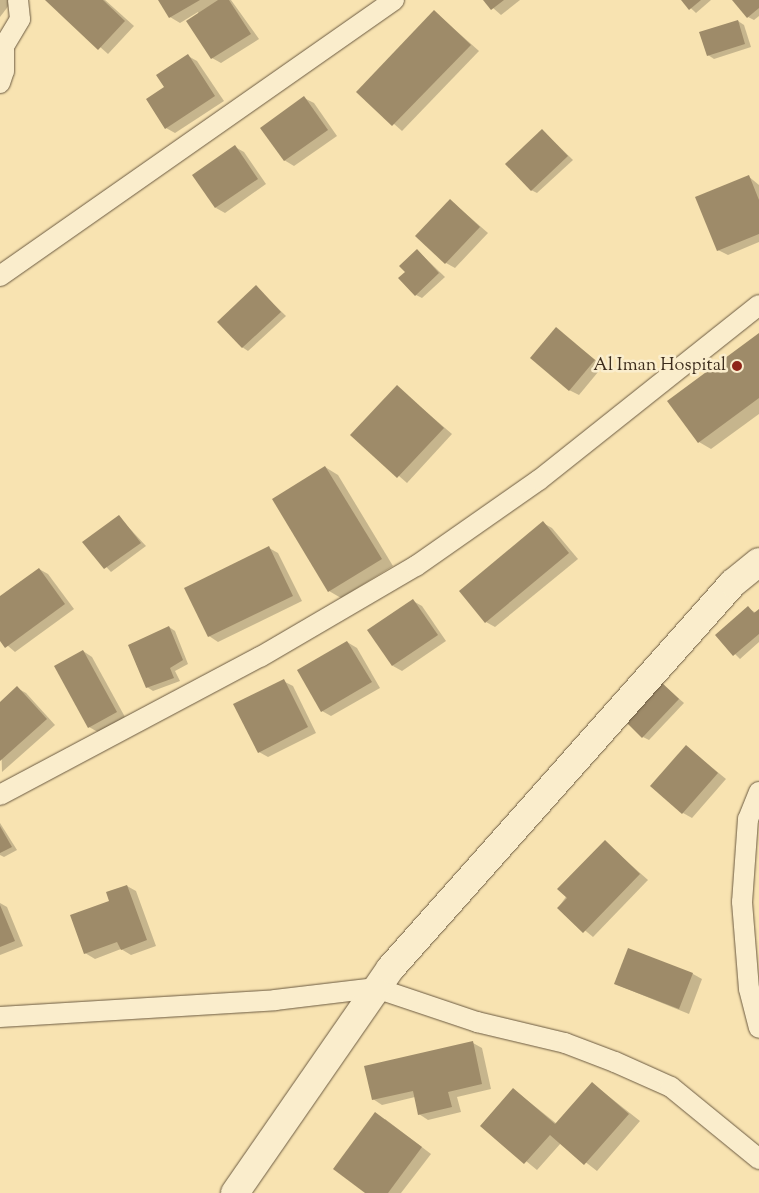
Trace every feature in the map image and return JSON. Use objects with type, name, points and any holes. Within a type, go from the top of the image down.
[{"type":"main road","points":[[235,1193],[376,988],[733,583],[759,562]]},
{"type":"street","points":[[0,83],[4,70],[4,46],[20,19],[18,0]]},
{"type":"street","points":[[0,276],[394,0]]},
{"type":"street","points":[[0,795],[260,657],[416,566],[539,480],[759,305]]},
{"type":"street","points":[[759,792],[748,819],[742,902],[749,989],[759,1028]]},
{"type":"street","points":[[0,1017],[257,1001],[376,988],[477,1022],[565,1043],[615,1062],[671,1087],[759,1159]]},
{"type":"building","points":[[45,0],[103,0],[125,21],[98,50]]},
{"type":"building","points":[[158,0],[200,0],[169,18]]},
{"type":"building","points":[[218,0],[229,0],[251,34],[211,59],[186,21]]},
{"type":"building","points":[[483,0],[504,0],[491,10]]},
{"type":"building","points":[[681,0],[701,0],[689,10]]},
{"type":"building","points":[[732,0],[759,0],[759,8],[747,18]]},
{"type":"building","points":[[434,10],[471,45],[392,126],[356,92]]},
{"type":"building","points":[[738,20],[745,44],[707,56],[699,32]]},
{"type":"building","points":[[188,54],[215,96],[165,129],[146,99],[164,87],[156,75]]},
{"type":"building","points":[[304,96],[328,130],[284,161],[260,128]]},
{"type":"building","points":[[542,129],[568,156],[531,191],[505,164]]},
{"type":"building","points":[[235,145],[258,179],[215,208],[192,175]]},
{"type":"building","points":[[749,175],[759,200],[759,234],[717,251],[695,197]]},
{"type":"building","points":[[450,199],[480,227],[445,264],[415,236]]},
{"type":"building","points":[[417,249],[439,273],[415,296],[398,278],[405,272],[399,266]]},
{"type":"building","points":[[256,285],[281,312],[242,348],[217,322]]},
{"type":"building","points":[[556,327],[595,360],[569,391],[530,358]]},
{"type":"building","name":"Al Iman Hospital","points":[[759,333],[759,398],[698,443],[667,401]]},
{"type":"building","points":[[397,385],[444,428],[397,478],[350,435]]},
{"type":"building","points":[[325,466],[382,559],[328,592],[272,499]]},
{"type":"building","points":[[119,515],[141,543],[104,569],[82,542]]},
{"type":"building","points":[[543,521],[569,553],[485,623],[459,591]]},
{"type":"building","points":[[269,546],[293,596],[208,637],[184,588]]},
{"type":"building","points":[[39,568],[65,604],[5,648],[0,641],[0,596]]},
{"type":"building","points":[[413,599],[438,635],[392,666],[367,630]]},
{"type":"building","points":[[748,606],[754,613],[759,609],[759,634],[733,656],[715,635]]},
{"type":"building","points":[[169,626],[183,660],[170,668],[174,678],[146,688],[128,645]]},
{"type":"building","points":[[347,641],[372,682],[321,712],[297,670]]},
{"type":"building","points":[[83,650],[117,712],[88,728],[54,666]]},
{"type":"building","points":[[284,679],[308,727],[258,753],[233,704]]},
{"type":"building","points":[[660,681],[679,699],[642,738],[623,719]]},
{"type":"building","points":[[17,686],[47,719],[0,761],[0,702]]},
{"type":"building","points":[[686,745],[718,773],[682,814],[650,786]]},
{"type":"building","points":[[0,826],[12,847],[0,853]]},
{"type":"building","points":[[605,840],[640,874],[583,933],[557,908],[567,898],[557,889]]},
{"type":"building","points":[[127,885],[147,940],[121,950],[117,942],[84,954],[70,915],[109,901],[106,892]]},
{"type":"building","points":[[0,905],[15,941],[0,947]]},
{"type":"building","points":[[628,948],[693,973],[679,1009],[614,984]]},
{"type":"building","points":[[473,1041],[482,1084],[448,1092],[452,1107],[418,1115],[413,1091],[372,1100],[364,1066]]},
{"type":"building","points":[[592,1082],[629,1114],[584,1165],[550,1135],[524,1164],[480,1126],[513,1088],[555,1124]]},
{"type":"building","points":[[375,1112],[422,1147],[388,1193],[365,1193],[333,1169]]},
{"type":"place","name":"Al Iman Hospital","points":[[737,366]]}]
